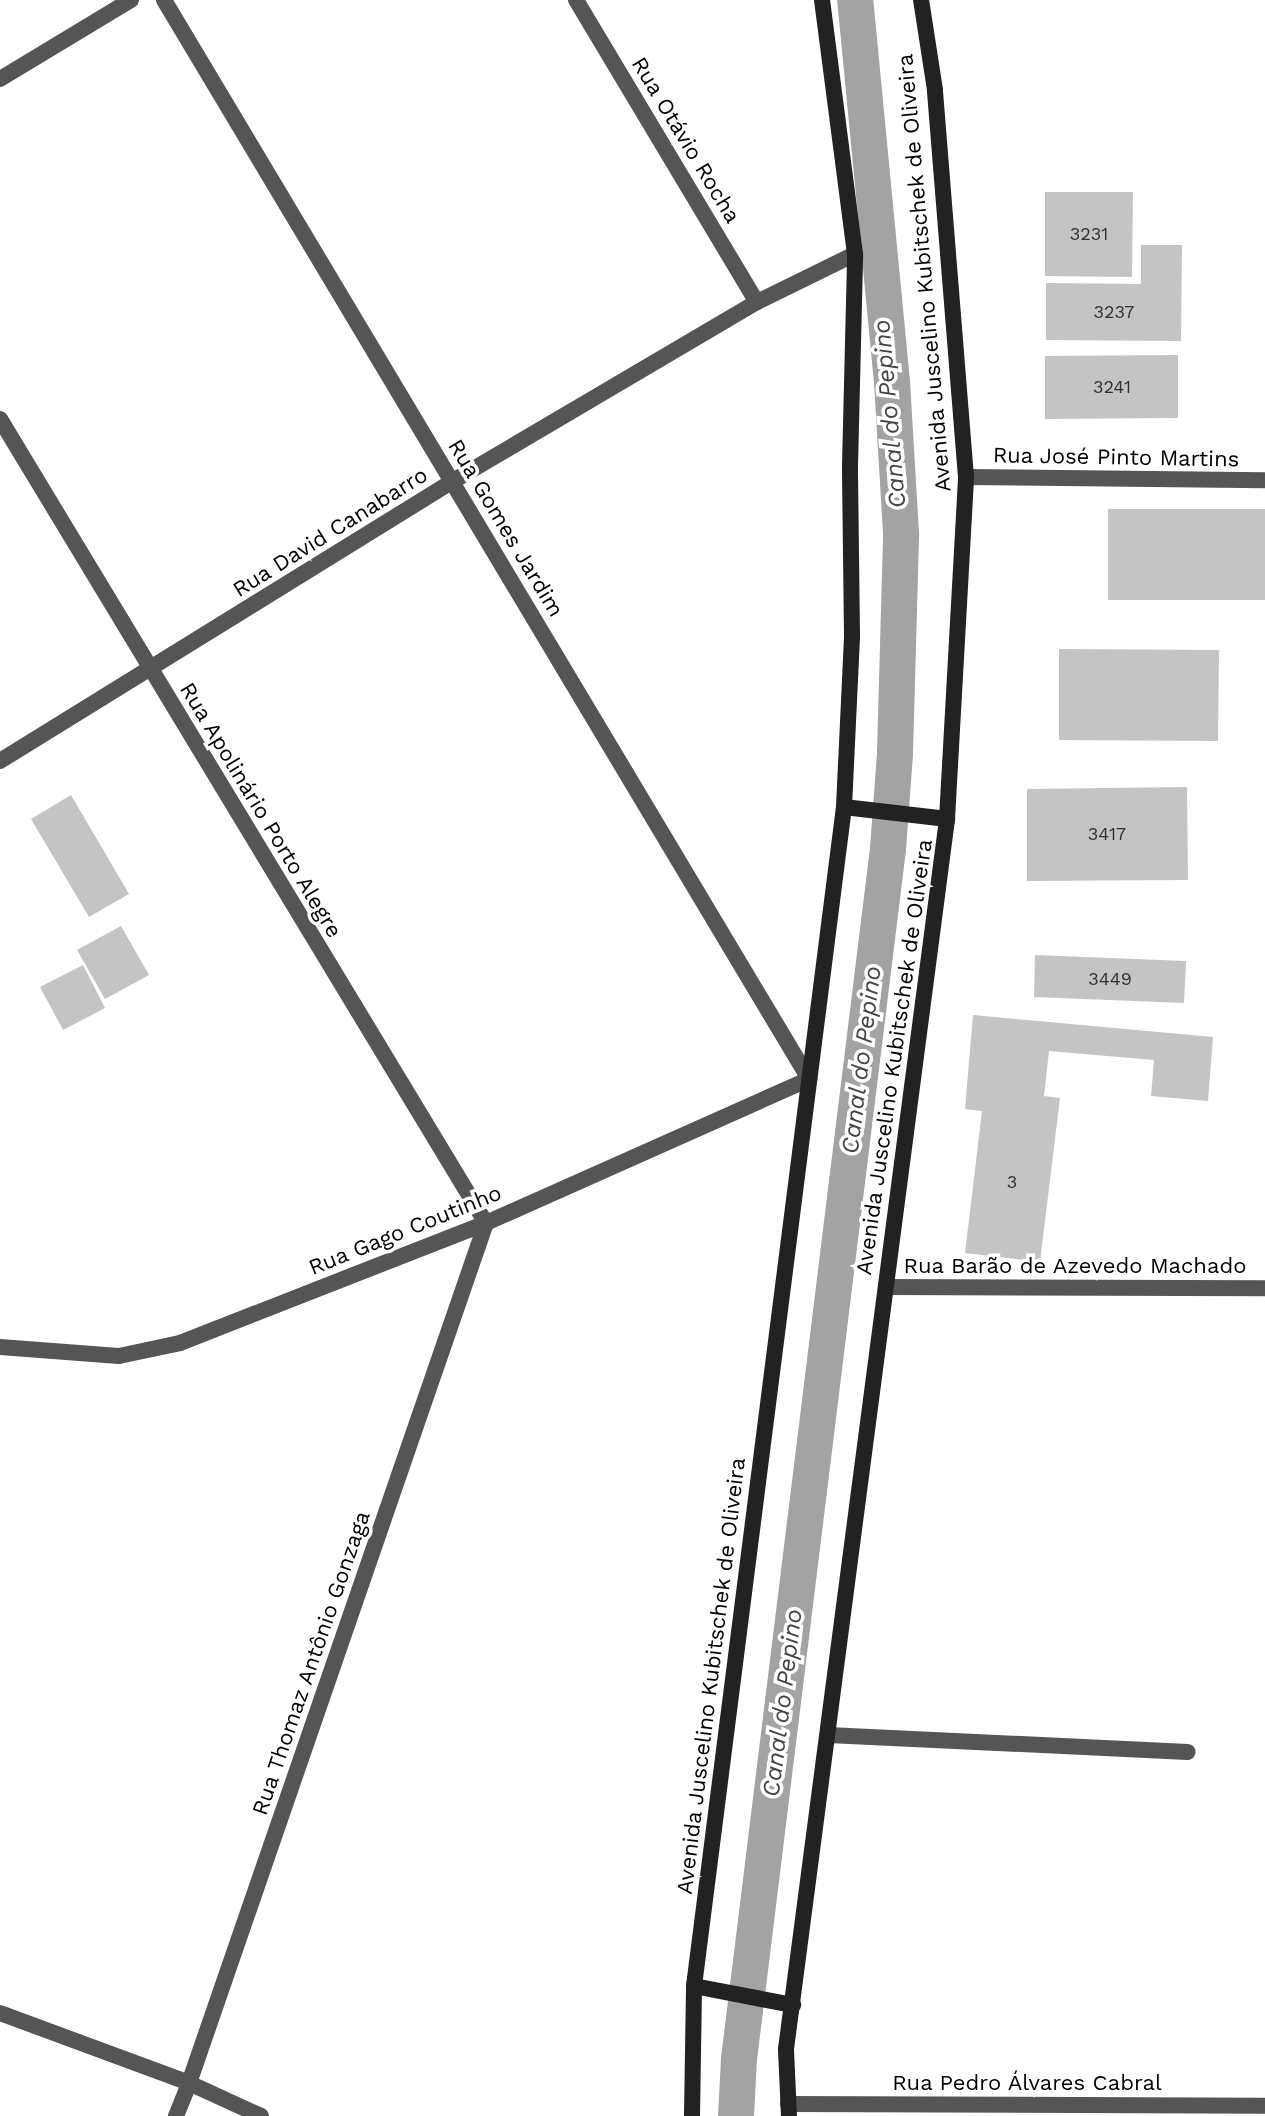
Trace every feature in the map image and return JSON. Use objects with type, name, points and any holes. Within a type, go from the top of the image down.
[{"type":"main road","name":"Avenida Juscelino Kubitschek de Oliveira","points":[[692,2116],[694,1986],[844,807],[852,636],[850,466],[855,254],[822,0]]},
{"type":"main road","name":"Avenida Juscelino Kubitschek de Oliveira","points":[[788,2110],[786,2049],[947,819],[966,477],[935,90],[921,0]]},
{"type":"main road","points":[[844,807],[866,807],[947,819]]},
{"type":"main road","points":[[694,1986],[793,2005]]},
{"type":"street","points":[[0,79],[131,0]]},
{"type":"street","name":"Rua Gomes Jardim","points":[[164,0],[809,1079]]},
{"type":"street","name":"Rua Otávio Rocha","points":[[576,0],[757,302]]},
{"type":"street","name":"Rua David Canabarro","points":[[0,761],[453,481],[757,302],[855,254]]},
{"type":"street","name":"Rua Apolinário Porto Alegre","points":[[0,419],[486,1223]]},
{"type":"street","name":"Rua José Pinto Martins","points":[[966,477],[1265,480]]},
{"type":"street","name":"Rua Gago Coutinho","points":[[0,1347],[119,1356],[180,1343],[486,1223],[809,1079]]},
{"type":"street","name":"Rua Thomaz Antônio Gonzaga","points":[[176,2116],[486,1223]]},
{"type":"street","name":"Rua Barão de Azevedo Machado","points":[[886,1287],[1265,1288]]},
{"type":"street","points":[[828,1735],[1188,1752]]},
{"type":"street","points":[[0,2013],[189,2083],[261,2116]]},
{"type":"street","name":"Rua Pedro Álvares Cabral","points":[[788,2110],[1265,2106]]},
{"type":"building","points":[[1045,192],[1133,192],[1132,277],[1045,276]]},
{"type":"building","points":[[1141,245],[1182,245],[1181,341],[1046,340],[1046,283],[1141,284]]},
{"type":"building","points":[[1178,355],[1178,418],[1045,419],[1045,356]]},
{"type":"building","points":[[1108,509],[1265,509],[1265,600],[1108,600]]},
{"type":"building","points":[[1059,649],[1219,650],[1218,741],[1059,740]]},
{"type":"building","points":[[1187,787],[1188,880],[1027,881],[1027,789]]},
{"type":"building","points":[[71,795],[129,894],[89,917],[31,819]]},
{"type":"building","points":[[121,926],[149,975],[105,999],[77,950]]},
{"type":"building","points":[[1035,955],[1186,961],[1184,1003],[1034,997]]},
{"type":"building","points":[[83,965],[105,1008],[63,1030],[40,987]]},
{"type":"building","points":[[973,1015],[1213,1037],[1208,1101],[1151,1096],[1154,1060],[1049,1051],[1044,1096],[1060,1098],[1040,1262],[965,1253],[982,1111],[965,1109]]},
{"type":"waterway","name":"Canal do Pepino","points":[[736,2116],[739,2059],[888,849],[895,753],[901,533],[892,382],[855,0]]}]
